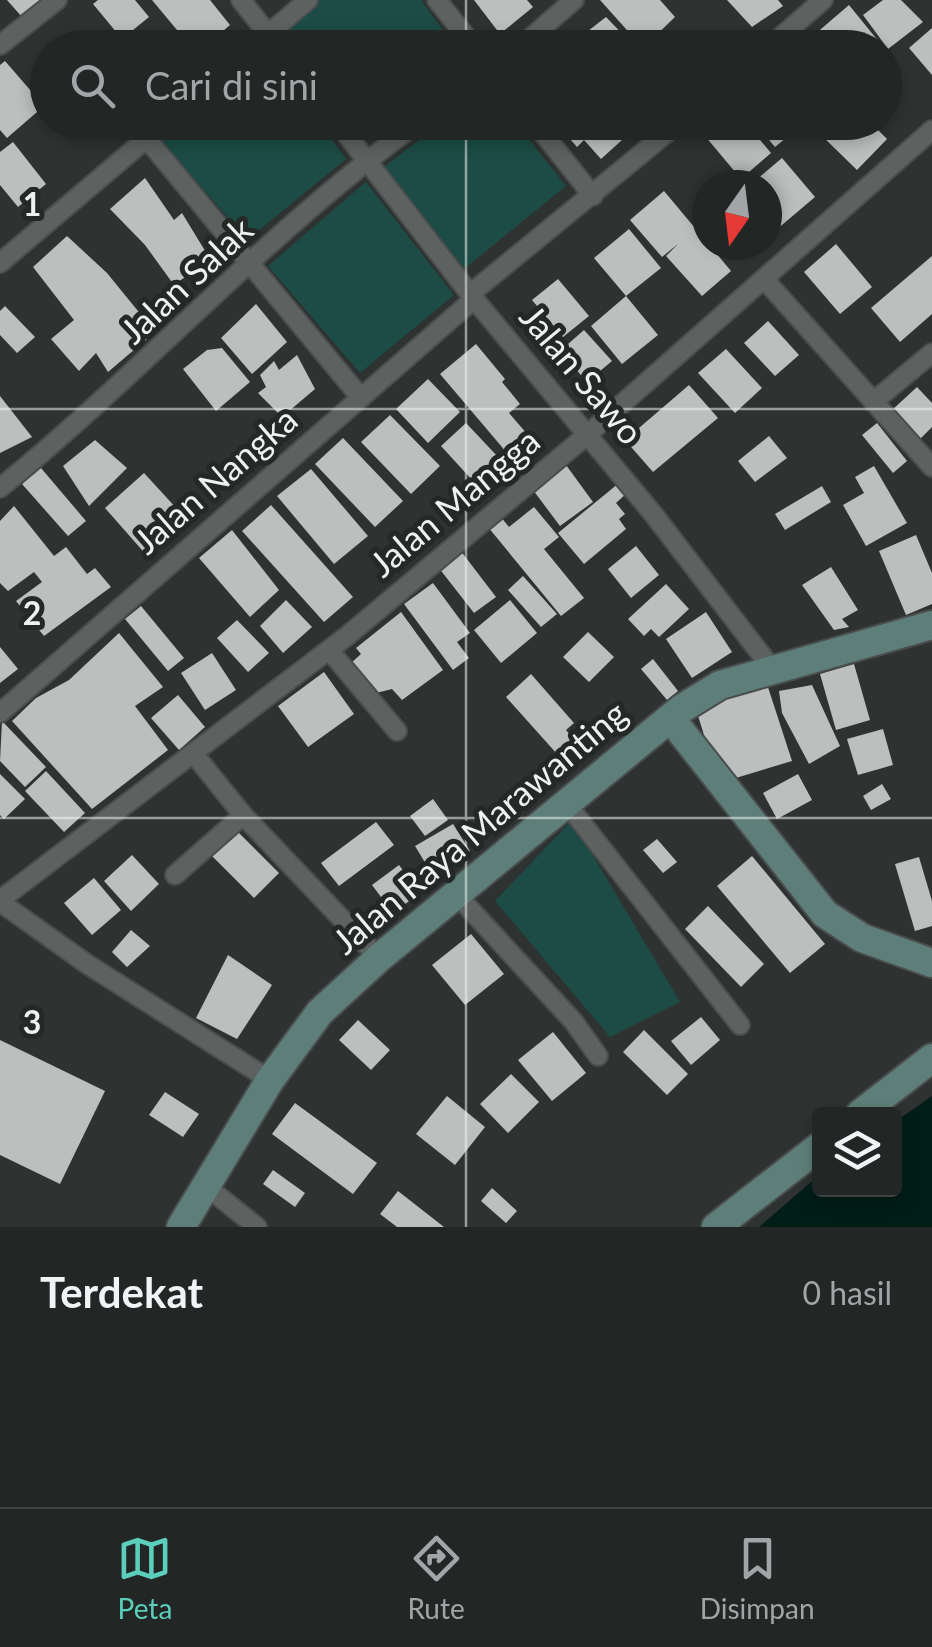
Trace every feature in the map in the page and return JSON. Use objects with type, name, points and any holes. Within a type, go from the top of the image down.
[{"type":"street","points":[[0,46],[57,0]]},
{"type":"street","points":[[241,0],[265,30]]},
{"type":"street","points":[[283,30],[308,0]]},
{"type":"street","points":[[436,0],[460,30]]},
{"type":"street","points":[[539,30],[574,0]]},
{"type":"street","points":[[789,30],[823,0]]},
{"type":"street","name":"Jalan Mangga","points":[[0,901],[329,650],[588,434],[932,130]]},
{"type":"street","points":[[0,263],[146,140]]},
{"type":"street","points":[[148,140],[361,398]]},
{"type":"street","name":"Jalan Sawo","points":[[350,140],[773,670]]},
{"type":"street","name":"Jalan Salak","points":[[0,488],[117,390],[248,265],[394,140]]},
{"type":"street","points":[[548,140],[593,196]]},
{"type":"street","name":"Jalan Nangka","points":[[0,712],[361,398],[472,296],[659,140]]},
{"type":"street","points":[[765,280],[932,467]]},
{"type":"street","points":[[873,402],[932,352]]},
{"type":"street","name":"Jalan Raya Marawanting","points":[[181,1227],[270,1080],[320,1012],[378,958],[671,719],[707,691],[932,625]]},
{"type":"street","points":[[329,650],[397,731]]},
{"type":"street","points":[[671,719],[825,914],[862,938],[932,963]]},
{"type":"street","points":[[192,753],[243,815],[378,958]]},
{"type":"street","points":[[567,804],[740,1024]]},
{"type":"street","points":[[175,875],[243,815]]},
{"type":"street","points":[[456,894],[574,1022],[598,1056]]},
{"type":"street","points":[[0,901],[86,964],[270,1080]]},
{"type":"street","points":[[869,1107],[932,1058]]},
{"type":"street","points":[[716,1227],[812,1152]]},
{"type":"street","points":[[207,1187],[257,1227]]},
{"type":"shaded area","points":[[319,0],[421,0],[443,30],[283,30]]},
{"type":"shaded area","points":[[161,140],[332,140],[346,159],[247,240]]},
{"type":"shaded area","points":[[419,140],[529,140],[566,186],[464,269],[384,167]]},
{"type":"shaded area","points":[[366,182],[454,295],[360,373],[268,266]]},
{"type":"shaded area","points":[[572,820],[680,1002],[610,1037],[495,901]]},
{"type":"shaded area","points":[[932,1096],[932,1227],[759,1227],[812,1181],[812,1197],[902,1197],[902,1117]]},
{"type":"building","points":[[7,0],[40,0],[22,17]]},
{"type":"building","points":[[98,0],[135,0],[149,17],[133,30],[115,30],[93,4]]},
{"type":"building","points":[[152,0],[210,0],[230,25],[224,30],[177,30]]},
{"type":"building","points":[[474,0],[527,0],[533,7],[505,30],[497,30]]},
{"type":"building","points":[[600,0],[660,0],[675,17],[662,30],[627,30]]},
{"type":"building","points":[[727,0],[778,0],[783,6],[752,27]]},
{"type":"building","points":[[883,0],[901,0],[923,22],[902,38],[902,30],[874,30],[863,15]]},
{"type":"building","points":[[849,5],[869,30],[820,30]]},
{"type":"building","points":[[606,17],[619,30],[589,30]]},
{"type":"building","points":[[932,28],[932,75],[909,48]]},
{"type":"building","points":[[5,61],[30,90],[30,118],[7,138],[0,130],[0,65]]},
{"type":"building","points":[[584,140],[622,140],[601,159]]},
{"type":"building","points":[[708,140],[760,140],[771,153],[751,170],[733,170]]},
{"type":"building","points":[[826,140],[886,140],[857,170]]},
{"type":"building","points":[[13,142],[46,184],[18,207],[0,185],[0,152]]},
{"type":"building","points":[[782,158],[815,197],[782,225],[782,170],[768,170]]},
{"type":"building","points":[[145,178],[174,220],[182,213],[210,259],[174,285],[145,245],[110,209]]},
{"type":"building","points":[[664,191],[692,224],[692,260],[722,260],[731,271],[702,296],[666,256],[678,244],[662,257],[630,220]]},
{"type":"building","points":[[629,229],[661,268],[626,296],[594,258]]},
{"type":"building","points":[[67,236],[107,273],[155,332],[108,372],[96,353],[79,371],[51,339],[74,320],[33,267]]},
{"type":"building","points":[[836,244],[872,287],[840,314],[804,272]]},
{"type":"building","points":[[932,256],[932,314],[900,342],[871,308]]},
{"type":"building","points":[[558,279],[589,316],[563,337],[532,300]]},
{"type":"building","points":[[626,296],[658,335],[622,364],[591,326]]},
{"type":"building","points":[[256,304],[287,342],[252,374],[221,338]]},
{"type":"building","points":[[5,306],[35,337],[17,353],[0,335],[0,311]]},
{"type":"building","points":[[768,321],[799,355],[775,376],[744,343]]},
{"type":"building","points":[[584,330],[612,361],[587,382],[560,351]]},
{"type":"building","points":[[476,344],[520,404],[509,413],[534,442],[513,460],[440,374]]},
{"type":"building","points":[[222,348],[250,382],[216,411],[183,369],[207,350]]},
{"type":"building","points":[[726,349],[762,388],[735,413],[698,373]]},
{"type":"building","points":[[297,355],[315,389],[282,417],[258,393],[266,387],[260,375],[274,361],[279,370]]},
{"type":"building","points":[[428,379],[460,412],[428,443],[396,409]]},
{"type":"building","points":[[689,385],[718,418],[653,472],[625,440]]},
{"type":"building","points":[[917,387],[932,403],[932,427],[919,440],[891,411]]},
{"type":"building","points":[[0,396],[32,437],[0,453]]},
{"type":"building","points":[[390,415],[440,466],[411,494],[361,442]]},
{"type":"building","points":[[466,423],[499,458],[473,481],[441,446]]},
{"type":"building","points":[[877,423],[907,461],[893,473],[862,435]]},
{"type":"building","points":[[769,436],[787,458],[755,482],[738,461]]},
{"type":"building","points":[[343,438],[403,501],[375,527],[315,464]]},
{"type":"building","points":[[95,440],[127,468],[89,506],[63,466]]},
{"type":"building","points":[[566,465],[593,502],[560,526],[533,490]]},
{"type":"building","points":[[874,466],[907,523],[866,546],[843,505],[864,493],[855,477]]},
{"type":"building","points":[[41,468],[86,521],[68,536],[22,484]]},
{"type":"building","points":[[311,469],[368,536],[334,564],[277,496]]},
{"type":"building","points":[[144,473],[189,522],[149,558],[105,508]]},
{"type":"building","points":[[619,483],[627,493],[616,503],[625,514],[619,519],[626,529],[584,564],[558,533]]},
{"type":"building","points":[[822,486],[831,502],[785,530],[775,514]]},
{"type":"building","points":[[271,505],[353,597],[324,622],[242,531]]},
{"type":"building","points":[[14,506],[54,556],[66,547],[87,574],[95,568],[111,587],[44,636],[16,601],[42,582],[34,572],[8,591],[0,583],[0,521]]},
{"type":"building","points":[[534,507],[559,537],[544,549],[584,598],[561,616],[488,527],[500,516],[509,527]]},
{"type":"building","points":[[232,530],[279,590],[250,617],[199,558]]},
{"type":"building","points":[[916,535],[932,573],[932,604],[906,615],[879,551]]},
{"type":"building","points":[[457,546],[496,597],[474,613],[435,563]]},
{"type":"building","points":[[636,546],[659,575],[631,598],[608,569]]},
{"type":"building","points":[[831,567],[858,610],[842,619],[849,627],[834,630],[802,585]]},
{"type":"building","points":[[523,576],[557,614],[541,627],[508,590]]},
{"type":"building","points":[[433,583],[470,633],[457,642],[469,658],[453,670],[404,604]]},
{"type":"building","points":[[666,584],[689,609],[659,637],[651,629],[644,636],[628,619]]},
{"type":"building","points":[[286,600],[312,627],[283,653],[260,626]]},
{"type":"building","points":[[510,600],[537,633],[501,663],[474,630]]},
{"type":"building","points":[[141,606],[184,658],[168,671],[125,619]]},
{"type":"building","points":[[401,612],[443,670],[402,700],[392,689],[372,694],[350,664],[361,654],[356,648]]},
{"type":"building","points":[[706,612],[732,652],[692,678],[666,639]]},
{"type":"building","points":[[237,620],[269,653],[248,672],[217,638]]},
{"type":"building","points":[[588,632],[614,657],[589,682],[563,657]]},
{"type":"building","points":[[119,633],[163,687],[135,706],[168,750],[92,809],[12,721],[36,698],[69,680]]},
{"type":"building","points":[[0,647],[18,669],[0,683]]},
{"type":"building","points":[[212,653],[236,690],[205,710],[181,673]]},
{"type":"building","points":[[653,659],[678,691],[667,700],[641,669]]},
{"type":"building","points":[[854,664],[870,720],[836,730],[820,674]]},
{"type":"building","points":[[324,672],[354,714],[308,747],[278,706]]},
{"type":"building","points":[[531,674],[574,723],[566,730],[582,749],[566,764],[506,697]]},
{"type":"building","points":[[766,681],[792,761],[719,783],[694,703]]},
{"type":"building","points":[[812,685],[840,746],[809,764],[782,713],[779,691]]},
{"type":"building","points":[[178,695],[205,727],[179,750],[151,718]]},
{"type":"building","points":[[2,721],[46,767],[25,787],[0,761]]},
{"type":"building","points":[[883,729],[893,765],[858,775],[847,739]]},
{"type":"building","points":[[46,771],[85,813],[64,832],[25,791]]},
{"type":"building","points":[[0,774],[25,799],[4,819],[0,815]]},
{"type":"building","points":[[798,774],[812,800],[777,819],[763,793]]},
{"type":"building","points":[[882,784],[891,799],[871,810],[863,796]]},
{"type":"building","points":[[433,799],[448,820],[425,836],[410,816]]},
{"type":"building","points":[[376,822],[394,845],[339,886],[321,863]]},
{"type":"building","points":[[453,824],[470,851],[432,874],[415,846]]},
{"type":"building","points":[[232,826],[279,873],[254,898],[207,851]]},
{"type":"building","points":[[657,839],[677,862],[663,873],[643,850]]},
{"type":"building","points":[[132,855],[159,884],[131,911],[104,881]]},
{"type":"building","points":[[752,856],[825,944],[790,973],[717,886]]},
{"type":"building","points":[[919,857],[932,901],[932,926],[915,931],[895,864]]},
{"type":"building","points":[[399,865],[420,893],[393,913],[372,885]]},
{"type":"building","points":[[94,878],[121,910],[92,935],[64,903]]},
{"type":"building","points":[[708,906],[764,964],[741,987],[685,929]]},
{"type":"building","points":[[131,930],[150,946],[127,967],[112,952]]},
{"type":"building","points":[[471,934],[504,974],[465,1005],[432,965]]},
{"type":"building","points":[[228,955],[272,985],[237,1039],[196,1018]]},
{"type":"building","points":[[701,1017],[720,1040],[691,1065],[671,1041]]},
{"type":"building","points":[[358,1020],[390,1050],[371,1070],[339,1040]]},
{"type":"building","points":[[644,1030],[688,1074],[667,1095],[623,1052]]},
{"type":"building","points":[[553,1032],[586,1073],[552,1101],[518,1060]]},
{"type":"building","points":[[0,1040],[105,1091],[60,1184],[0,1155]]},
{"type":"building","points":[[511,1074],[539,1102],[508,1133],[480,1104]]},
{"type":"building","points":[[165,1092],[199,1114],[183,1137],[149,1115]]},
{"type":"building","points":[[447,1096],[485,1127],[455,1165],[416,1134]]},
{"type":"building","points":[[295,1103],[377,1163],[353,1194],[272,1134]]},
{"type":"building","points":[[273,1170],[305,1193],[295,1207],[263,1184]]},
{"type":"building","points":[[492,1188],[517,1211],[506,1223],[481,1201]]},
{"type":"building","points":[[398,1191],[444,1227],[397,1227],[380,1214]]}]
